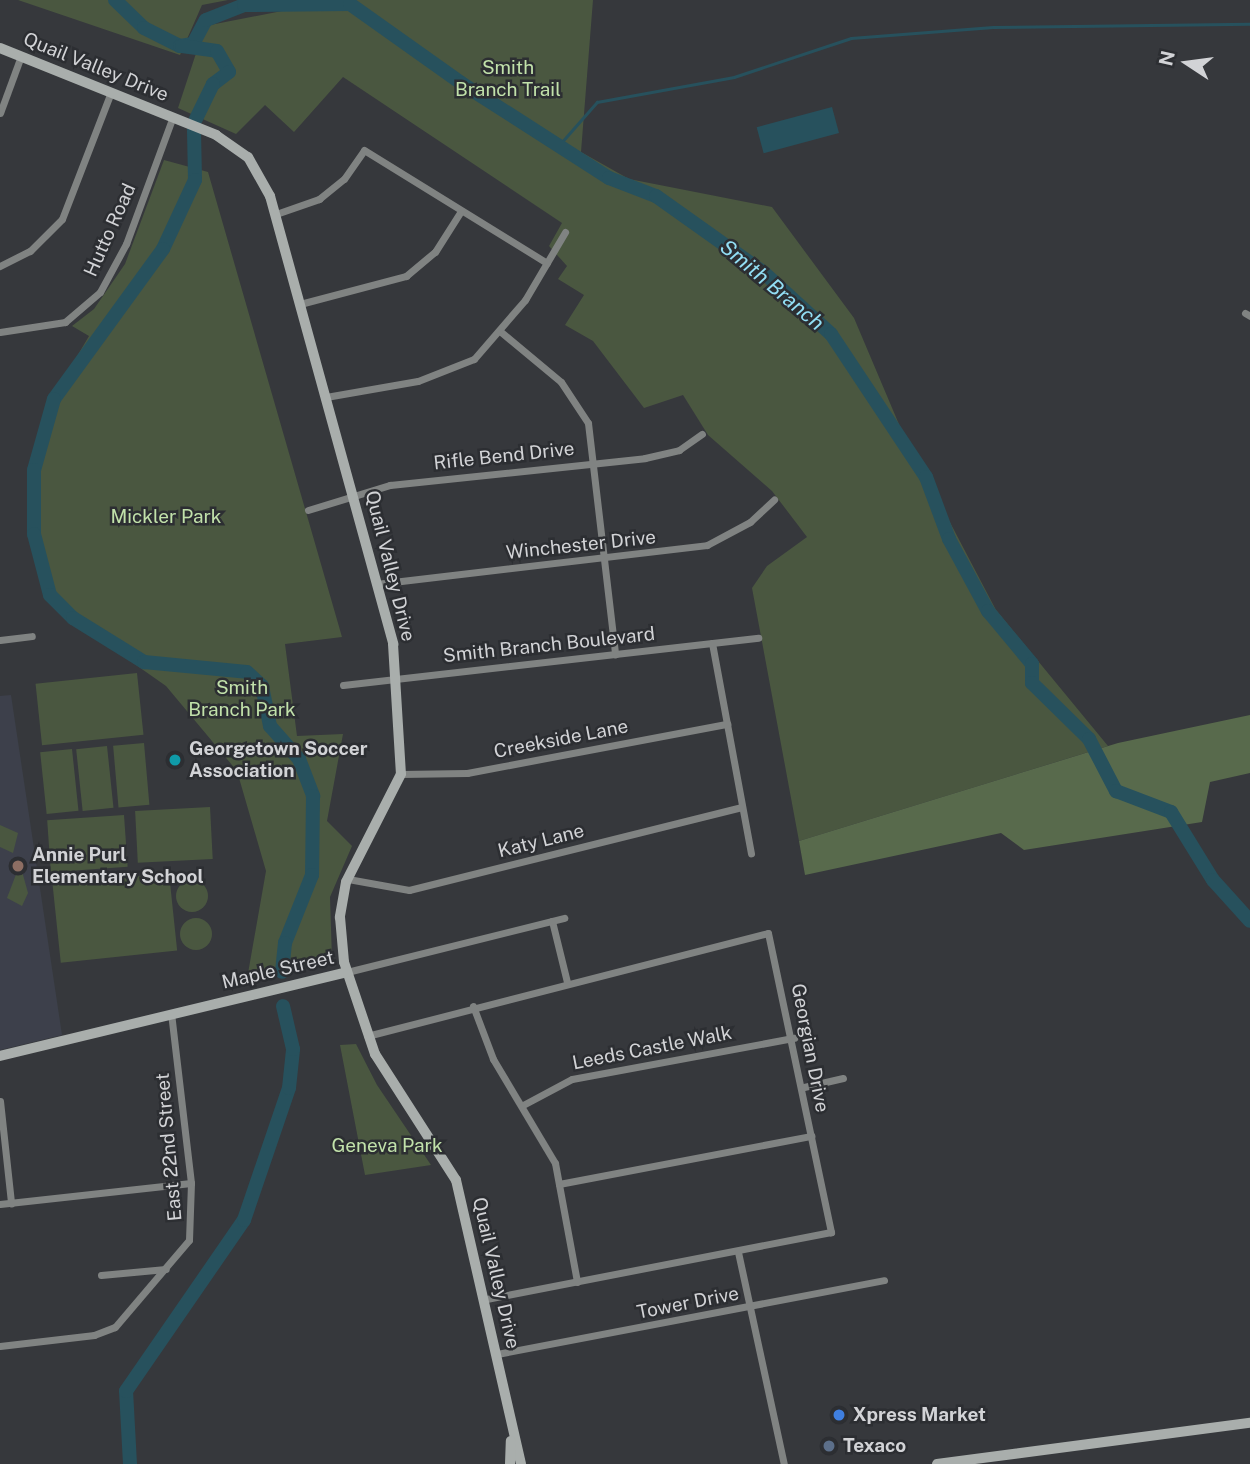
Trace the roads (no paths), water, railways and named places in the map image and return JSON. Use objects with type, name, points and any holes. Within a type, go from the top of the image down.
[{"type":"street","name":"Quail Valley Drive","points":[[0,48],[173,116],[248,158],[276,214],[354,496],[396,678],[401,774],[348,879],[340,917],[347,972],[366,1036],[456,1180],[486,1299],[511,1433],[521,1464]]},
{"type":"street","points":[[0,113],[21,56]]},
{"type":"street","points":[[0,266],[30,251],[62,219],[111,92]]},
{"type":"street","name":"Hutto Road","points":[[0,332],[65,322],[100,292],[126,244],[173,116]]},
{"type":"street","points":[[276,214],[331,190],[364,150],[547,263]]},
{"type":"street","points":[[300,304],[406,276],[435,252],[461,211]]},
{"type":"street","points":[[326,397],[459,369],[500,332],[565,232]]},
{"type":"street","points":[[500,332],[571,393],[588,424],[595,462],[615,654]]},
{"type":"street","name":"Rifle Bend Drive","points":[[308,510],[390,485],[663,454],[702,434]]},
{"type":"street","name":"Winchester Drive","points":[[376,584],[707,545],[750,522],[774,500]]},
{"type":"street","points":[[0,640],[32,636]]},
{"type":"street","name":"Smith Branch Boulevard","points":[[343,685],[758,638]]},
{"type":"street","points":[[712,643],[751,853]]},
{"type":"street","name":"Creekside Lane","points":[[401,774],[467,773],[727,724]]},
{"type":"street","name":"Katy Lane","points":[[348,879],[409,890],[742,807]]},
{"type":"street","name":"Maple Street","points":[[0,1056],[564,918]]},
{"type":"street","points":[[552,921],[567,982]]},
{"type":"street","name":"Georgian Drive","points":[[366,1036],[473,1006],[768,933],[794,1038],[831,1232],[486,1299]]},
{"type":"street","points":[[473,1006],[484,1041],[544,1137],[559,1184],[577,1282]]},
{"type":"street","name":"East 22nd Street","points":[[0,1346],[105,1332],[128,1315],[189,1240],[191,1183],[170,1014]]},
{"type":"street","name":"Leeds Castle Walk","points":[[523,1105],[572,1079],[794,1038]]},
{"type":"street","points":[[804,1087],[843,1079]]},
{"type":"street","points":[[0,1101],[11,1203]]},
{"type":"street","points":[[559,1184],[811,1136]]},
{"type":"street","points":[[0,1204],[191,1183]]},
{"type":"street","points":[[738,1252],[784,1464]]},
{"type":"street","points":[[101,1275],[166,1269]]},
{"type":"street","name":"Tower Drive","points":[[497,1354],[884,1280]]},
{"type":"street","points":[[937,1464],[1250,1423]]},
{"type":"street","name":"Quail Valley Drive","points":[[510,1464],[511,1433]]},
{"type":"water","points":[[832,107],[839,133],[764,153],[757,127]]},
{"type":"waterway","name":"Smith Branch","points":[[115,0],[144,28],[180,46],[193,44],[206,20],[244,5],[350,4],[461,83],[609,178],[656,196],[763,272],[831,334],[926,477],[949,539],[988,611],[1032,664],[1032,683],[1089,739],[1116,791],[1171,812],[1213,880],[1250,921]]},
{"type":"waterway","points":[[560,144],[597,102],[734,77],[851,38],[993,27],[1250,24]]},
{"type":"waterway","points":[[182,46],[217,51],[229,72],[213,84],[196,119]]},
{"type":"waterway","points":[[194,131],[195,180],[163,249],[54,399],[34,470],[34,534],[50,595],[73,618],[144,662],[247,672],[262,686],[270,726],[299,759],[313,796],[312,875],[285,943],[282,972]]},
{"type":"waterway","points":[[130,1464],[126,1391],[244,1220],[289,1088],[293,1049],[283,1006]]},
{"type":"place","name":"Georgetown Soccer Association","points":[[175,760]]},
{"type":"place","name":"Annie Purl Elementary School","points":[[18,866]]},
{"type":"place","name":"Xpress Market","points":[[839,1415]]},
{"type":"place","name":"Texaco","points":[[829,1446]]},
{"type":"park label","name":"Smith Branch Trail","points":[[508,79]]},
{"type":"park label","name":"Mickler Park","points":[[166,517]]},
{"type":"park label","name":"Smith Branch Park","points":[[242,699]]},
{"type":"park label","name":"Geneva Park","points":[[387,1146]]}]
